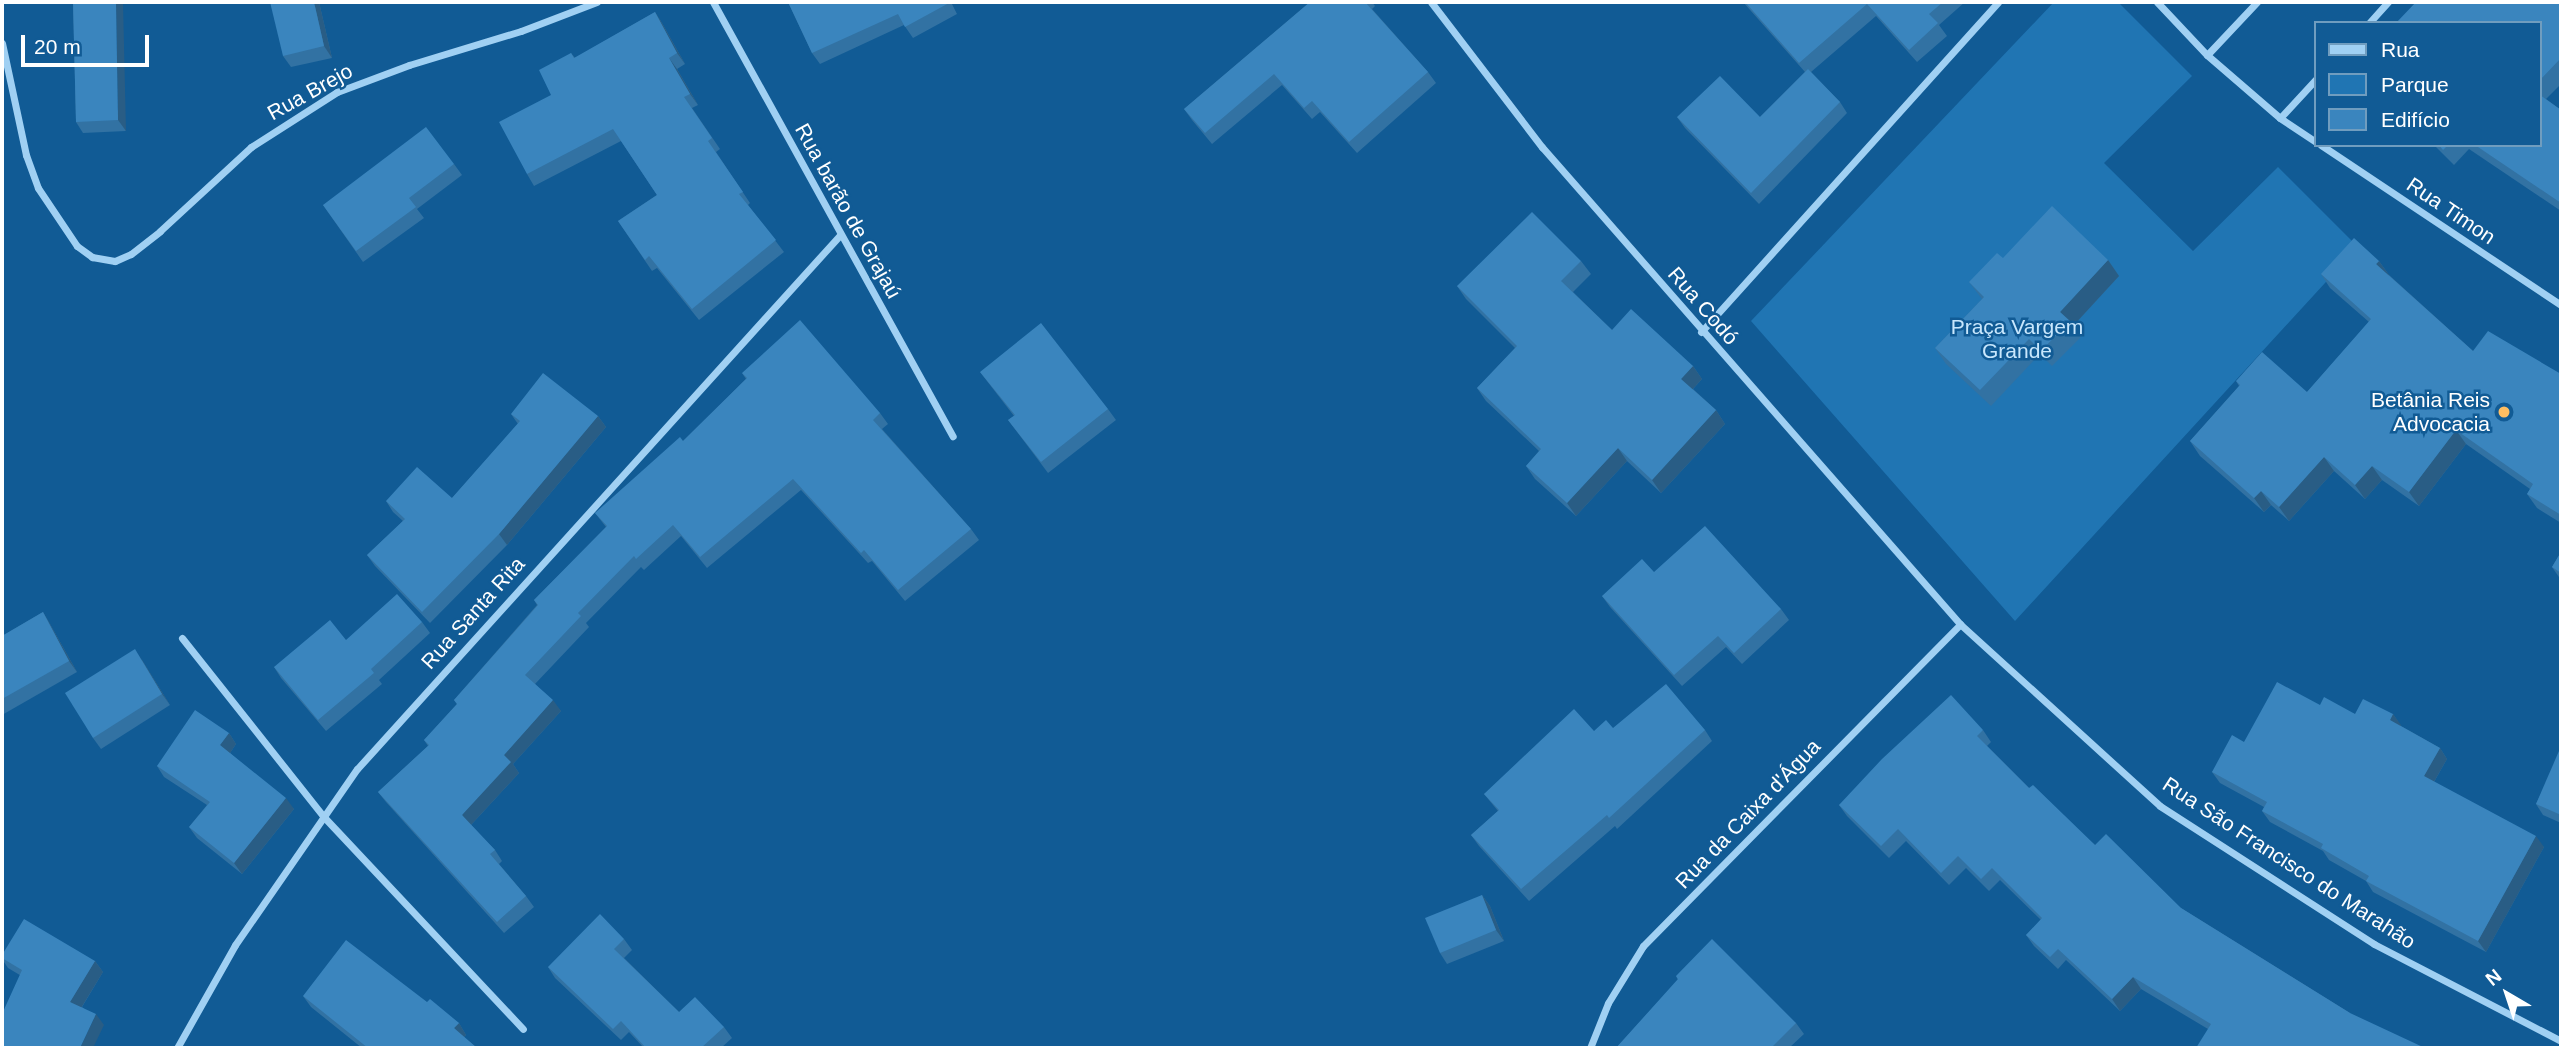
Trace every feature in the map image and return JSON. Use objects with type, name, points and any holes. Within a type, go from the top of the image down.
[{"type":"street","name":"Rua Brejo","points":[[2,43],[26,156],[38,188],[77,246],[92,257],[115,261],[131,254],[251,146],[337,92],[409,65],[521,31],[597,2]]},
{"type":"street","name":"Rua barão de Grajaú","points":[[713,2],[953,436]]},
{"type":"street","name":"Rua Codó","points":[[1431,2],[1542,147],[1701,332],[1960,624]]},
{"type":"street","points":[[1701,332],[1998,2]]},
{"type":"street","points":[[2157,2],[2207,55],[2243,87],[2280,118],[2314,141]]},
{"type":"street","points":[[2207,55],[2257,2]]},
{"type":"street","points":[[2371,21],[2388,2]]},
{"type":"street","points":[[2280,118],[2314,81]]},
{"type":"street","name":"Rua Timon","points":[[2324,147],[2561,305]]},
{"type":"street","name":"Rua Santa Rita","points":[[177,1048],[234,945],[366,759],[840,235]]},
{"type":"street","name":"Rua São Francisco do Marahão","points":[[1960,624],[2160,806],[2374,944],[2561,1041]]},
{"type":"street","name":"Rua da Caixa d'Água","points":[[1590,1048],[1608,1003],[1643,946],[1960,624]]},
{"type":"street","points":[[182,638],[323,816],[523,1029]]},
{"type":"green space","name":"Praça Vargem Grande","points":[[2054,2],[2118,2],[2192,76],[2104,163],[2193,251],[2278,167],[2358,247],[2015,621],[1751,321]]},
{"type":"building","points":[[73,2],[116,2],[118,120],[76,122]]},
{"type":"building","points":[[270,2],[314,2],[324,46],[283,56]]},
{"type":"building","points":[[788,2],[949,3],[905,27],[898,14],[812,53]]},
{"type":"building","points":[[1310,2],[1365,2],[1428,72],[1349,142],[1312,101],[1304,108],[1274,74],[1205,133],[1184,109]]},
{"type":"building","points":[[1745,2],[1943,2],[1929,14],[1938,23],[1909,50],[1867,4],[1799,63]]},
{"type":"building","points":[[2416,2],[2561,2],[2561,58],[2542,78],[2542,21],[2398,21]]},
{"type":"building","points":[[655,12],[677,53],[669,58],[690,94],[684,97],[712,138],[708,141],[743,192],[739,194],[776,240],[692,309],[649,256],[645,260],[618,221],[657,195],[613,129],[527,174],[499,122],[551,95],[539,70],[571,53],[574,58]]},
{"type":"building","points":[[1808,69],[1840,102],[1751,193],[1677,117],[1720,76],[1760,117]]},
{"type":"building","points":[[2542,96],[2561,110],[2561,203],[2478,147],[2542,147]]},
{"type":"building","points":[[426,127],[454,164],[409,198],[416,207],[356,251],[323,205]]},
{"type":"building","points":[[2052,206],[2108,260],[2060,312],[2070,321],[2041,351],[2029,339],[1980,390],[1935,348],[1984,297],[1969,282],[1997,253],[2003,258]]},
{"type":"building","points":[[1532,212],[1581,261],[1561,281],[1612,330],[1631,309],[1693,366],[1681,379],[1716,410],[1652,480],[1618,448],[1567,503],[1526,466],[1541,449],[1477,388],[1517,346],[1457,286]]},
{"type":"building","points":[[2354,238],[2379,261],[2376,264],[2473,351],[2488,331],[2561,374],[2561,515],[2527,494],[2533,484],[2456,430],[2409,492],[2372,466],[2355,485],[2324,457],[2279,507],[2261,491],[2254,498],[2190,441],[2240,385],[2236,381],[2262,352],[2307,392],[2371,319],[2321,274]]},
{"type":"building","points":[[800,320],[880,413],[873,420],[971,529],[898,590],[864,550],[861,553],[793,479],[700,557],[673,525],[636,559],[634,556],[578,613],[581,616],[525,675],[553,700],[504,755],[511,762],[462,815],[495,850],[490,854],[526,896],[497,922],[378,792],[429,745],[424,740],[457,704],[454,700],[538,605],[534,600],[607,526],[595,513],[680,437],[683,441],[747,378],[742,373]]},
{"type":"building","points":[[1041,323],[1108,409],[1041,462],[1008,420],[1015,415],[980,372]]},
{"type":"building","points":[[543,373],[598,416],[499,534],[422,612],[367,555],[405,519],[386,501],[417,467],[452,498],[520,421],[511,414]]},
{"type":"building","points":[[1705,526],[1781,609],[1734,653],[1718,636],[1674,675],[1602,596],[1642,559],[1654,572]]},
{"type":"building","points":[[2561,552],[2561,573],[2552,567]]},
{"type":"building","points":[[397,594],[422,622],[371,669],[374,673],[318,720],[274,667],[330,620],[346,640]]},
{"type":"building","points":[[43,612],[69,661],[2,699],[2,636]]},
{"type":"building","points":[[135,649],[162,694],[93,738],[65,693]]},
{"type":"building","points":[[2277,682],[2320,705],[2324,697],[2355,714],[2363,699],[2393,714],[2390,720],[2440,748],[2424,776],[2536,836],[2478,941],[2366,881],[2369,876],[2321,848],[2323,844],[2262,811],[2267,802],[2212,772],[2232,735],[2244,742]]},
{"type":"building","points":[[1666,684],[1705,730],[1609,818],[1607,815],[1521,889],[1471,835],[1499,810],[1484,794],[1574,709],[1594,731],[1606,720],[1613,728]]},
{"type":"building","points":[[1951,695],[1983,730],[1977,736],[2029,788],[2033,785],[2095,845],[2106,834],[2181,908],[2350,1013],[2425,1048],[2196,1048],[2211,1024],[2133,977],[2112,999],[2058,949],[2050,957],[2026,935],[2042,918],[1992,868],[1981,879],[1958,856],[1941,873],[1898,829],[1881,846],[1839,805],[1882,759]]},
{"type":"building","points":[[195,710],[229,733],[220,745],[286,798],[234,863],[189,827],[210,802],[157,766]]},
{"type":"building","points":[[2559,751],[2561,752],[2561,815],[2536,804]]},
{"type":"building","points":[[1482,895],[1496,930],[1440,953],[1425,918]]},
{"type":"building","points":[[600,914],[624,939],[614,949],[679,1012],[695,997],[724,1027],[701,1048],[646,1048],[621,1021],[613,1029],[548,967]]},
{"type":"building","points":[[24,919],[95,961],[70,1002],[96,1014],[80,1048],[2,1048],[2,1014],[22,970],[2,958],[2,955]]},
{"type":"building","points":[[1712,939],[1796,1023],[1771,1048],[1616,1048],[1678,979],[1676,976]]},
{"type":"building","points":[[346,940],[427,1002],[430,999],[459,1023],[454,1028],[477,1048],[368,1048],[303,996]]},
{"type":"place","name":"Betânia Reis Advocacia","points":[[2504,412]]}]
